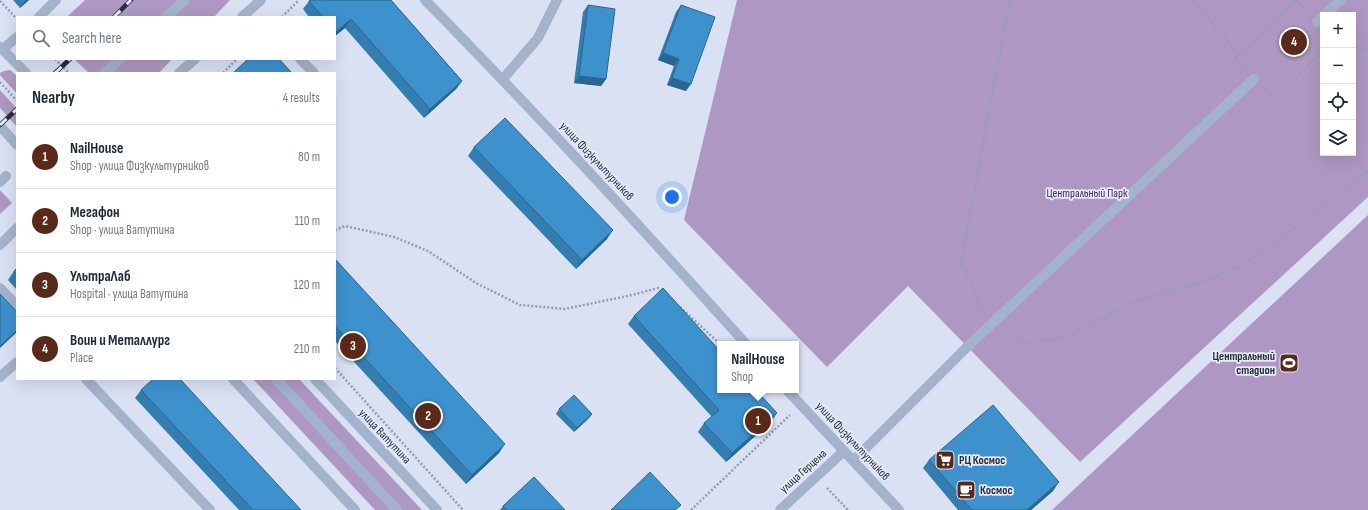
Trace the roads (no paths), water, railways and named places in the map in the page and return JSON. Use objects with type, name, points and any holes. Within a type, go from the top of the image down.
[{"type":"street","points":[[40,16],[56,0]]},
{"type":"street","points":[[167,16],[185,0]]},
{"type":"street","points":[[243,16],[261,0]]},
{"type":"street","name":"улица Физкультурников","points":[[425,0],[503,79],[641,227],[743,341]]},
{"type":"street","points":[[503,79],[538,38],[557,0]]},
{"type":"street","points":[[1328,12],[1341,0]]},
{"type":"street","points":[[251,9],[258,16]]},
{"type":"street","points":[[16,38],[1,48],[25,72]]},
{"type":"street","points":[[106,72],[119,60]]},
{"type":"street","points":[[180,72],[194,60]]},
{"type":"street","points":[[301,60],[313,72]]},
{"type":"street","points":[[854,460],[968,347],[1254,79]]},
{"type":"street","points":[[0,126],[16,143]]},
{"type":"street","points":[[0,245],[16,229]]},
{"type":"street","points":[[0,288],[16,305]]},
{"type":"street","points":[[0,377],[16,363]]},
{"type":"street","points":[[87,380],[210,510]]},
{"type":"street","points":[[234,380],[356,510]]},
{"type":"street","points":[[277,380],[397,510]]},
{"type":"street","name":"улица Ватутина","points":[[316,380],[437,510]]},
{"type":"street","name":"улица Физкультурников","points":[[790,393],[844,452],[854,460],[899,510]]},
{"type":"street","name":"улица Герцена","points":[[780,510],[844,452]]},
{"type":"railway","points":[[115,16],[131,0]]},
{"type":"railway","points":[[56,72],[69,60]]},
{"type":"railway","points":[[0,125],[16,110]]},
{"type":"place","name":"Воин и Металлург","points":[[1294,42]]},
{"type":"place","name":"УльтраЛаб","points":[[353,346]]},
{"type":"place","name":"Центральный стадион","points":[[1289,363]]},
{"type":"place","name":"Мегафон","points":[[428,416]]},
{"type":"place","name":"NailHouse","points":[[758,421]]},
{"type":"place","name":"РЦ Космос","points":[[945,460]]},
{"type":"place","name":"Космос","points":[[966,490]]},
{"type":"park label","name":"Центральный Парк","points":[[1087,193]]}]
